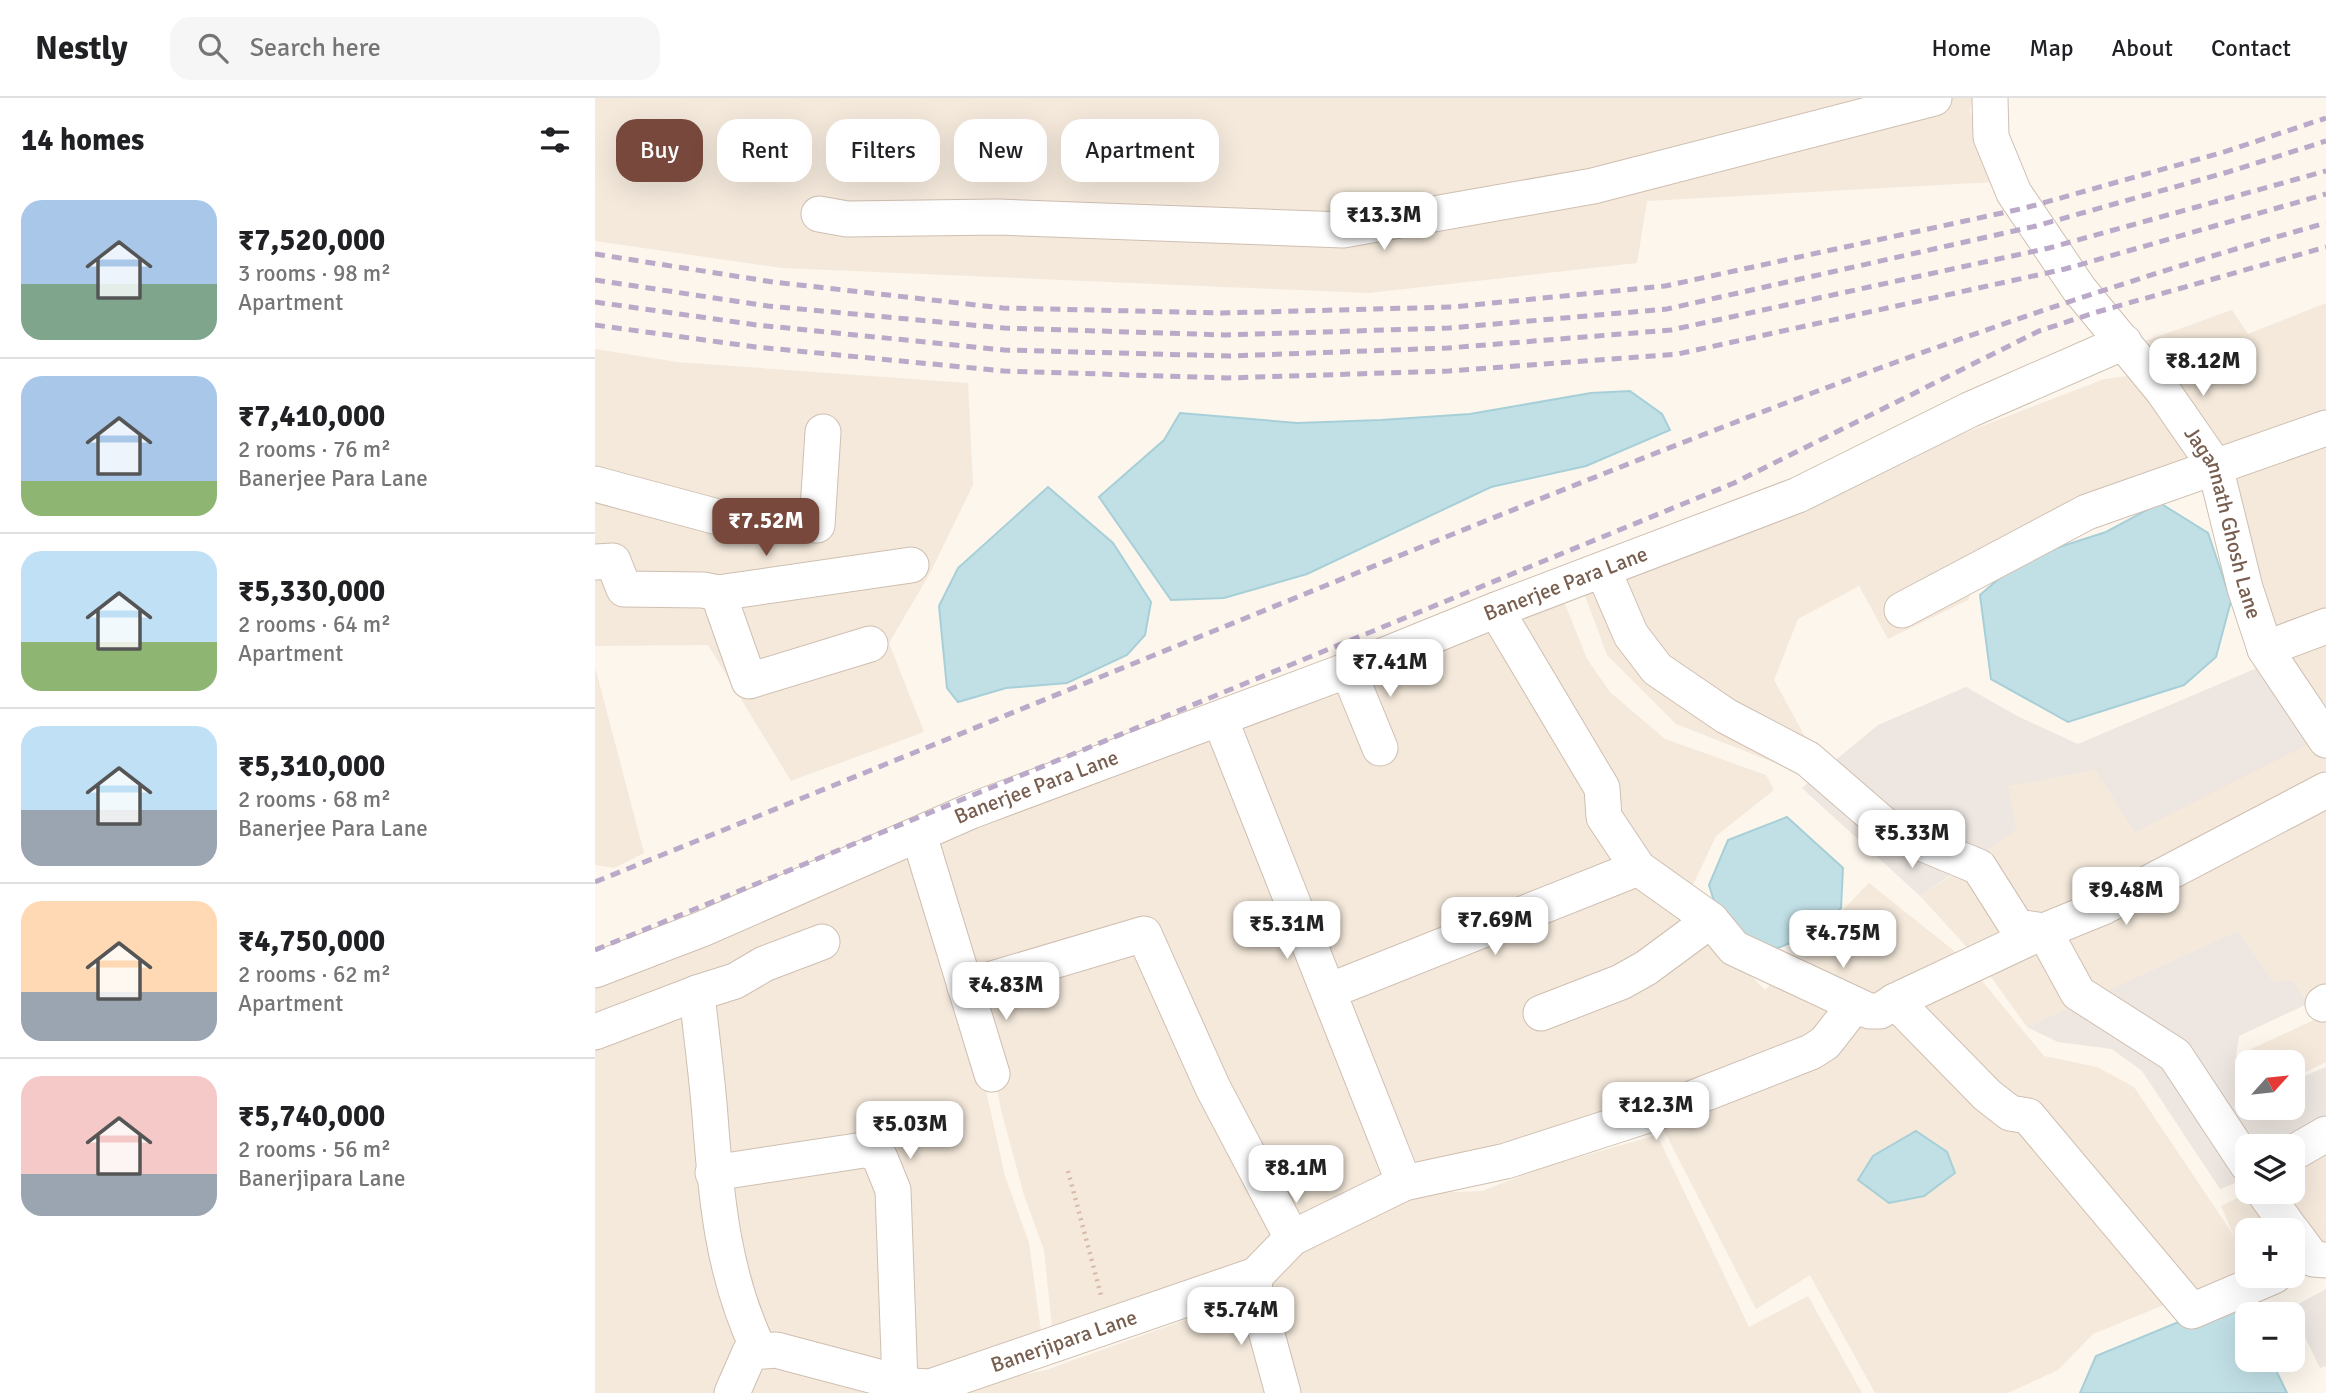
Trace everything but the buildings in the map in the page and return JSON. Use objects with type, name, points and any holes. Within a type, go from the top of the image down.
[{"type":"street","points":[[819,214],[847,219],[997,217],[1343,230],[1593,186],[1934,98]]},
{"type":"street","name":"Jagannath Ghosh Lane","points":[[1990,98],[1991,137],[2014,193],[2079,289],[2163,391],[2215,466],[2245,588],[2265,649],[2324,734]]},
{"type":"street","name":"Banerjee Para Lane","points":[[595,970],[702,929],[971,811],[1220,719],[1798,495],[1969,410],[2124,342]]},
{"type":"street","points":[[1902,610],[2087,512],[2326,428]]},
{"type":"street","points":[[595,484],[729,520],[817,525],[824,432]]},
{"type":"street","points":[[595,562],[613,561],[624,589],[703,590],[717,593],[911,565]]},
{"type":"street","points":[[1603,570],[1631,635],[1657,669],[1726,716],[1808,759],[1890,830],[1979,867],[2017,927],[2044,931]]},
{"type":"street","points":[[717,593],[749,681],[870,643]]},
{"type":"street","points":[[1496,610],[1602,788],[1604,817],[1638,868],[1711,919],[1734,948],[1869,1012],[1879,1011],[2044,931],[2103,907],[2326,790]]},
{"type":"street","points":[[2265,649],[2326,626]]},
{"type":"street","points":[[1348,670],[1380,748]]},
{"type":"street","points":[[1220,719],[1405,1183]]},
{"type":"street","points":[[919,835],[992,1074]]},
{"type":"street","points":[[1329,991],[1638,868]]},
{"type":"street","points":[[1541,1013],[1621,982],[1646,968],[1711,919]]},
{"type":"street","points":[[2044,931],[2078,993],[2175,1055],[2235,1146]]},
{"type":"street","points":[[965,987],[1144,934],[1213,1088],[1292,1238]]},
{"type":"street","points":[[595,1032],[735,981],[791,952],[822,942]]},
{"type":"street","points":[[697,993],[713,1173],[725,1249],[737,1300],[759,1350],[750,1352],[732,1393]]},
{"type":"street","points":[[1895,1002],[1987,1095],[2010,1114],[2028,1116],[2192,1311],[2246,1288]]},
{"type":"street","points":[[1283,1393],[1254,1287],[1256,1275],[1292,1238],[1405,1183],[1506,1161],[1660,1111],[1811,1052],[1825,1043],[1854,1006]]},
{"type":"street","points":[[2305,1146],[2326,1134]]},
{"type":"street","points":[[713,1173],[870,1150],[880,1158],[893,1190],[895,1386]]},
{"type":"street","name":"Banerjipara Lane","points":[[759,1350],[776,1350],[895,1386],[930,1387],[1256,1275]]},
{"type":"path","points":[[1068,1171],[1109,1325]]},
{"type":"shaded area","points":[[595,98],[1972,98],[1970,112],[1994,182],[1647,201],[1637,263],[1368,293],[782,268],[595,241]]},
{"type":"shaded area","points":[[2326,303],[2326,724],[2250,581],[2134,345],[2232,310],[2248,334]]},
{"type":"shaded area","points":[[595,349],[677,362],[968,383],[973,485],[930,573],[889,643],[924,732],[791,781],[708,645],[595,646]]},
{"type":"shaded area","points":[[2145,374],[2211,471],[1985,558],[1968,600],[1888,639],[1859,586],[1798,619],[1774,680],[1809,744],[1783,766],[1676,724],[1607,655],[1580,582],[2104,379]]},
{"type":"shaded area","points":[[1557,584],[1587,659],[1610,692],[1665,739],[1766,775],[1774,790],[1716,836],[1682,908],[1765,990],[1869,883],[1963,958],[2044,1056],[2097,1067],[2134,1087],[2234,1236],[2221,1206],[2235,1199],[2235,1204],[2305,1204],[2305,1165],[2326,1154],[2326,1262],[2305,1274],[2305,1218],[2235,1218],[2235,1276],[2093,1334],[2058,1370],[2008,1393],[1875,1393],[1810,1275],[1756,1309],[1657,1117],[1422,1176],[1227,717]]},
{"type":"shaded area","points":[[2269,663],[2318,739],[2135,832],[2096,770],[2008,786],[2016,830],[1920,896],[1802,788],[1878,725],[1966,687],[2019,717],[2078,744]]},
{"type":"shaded area","points":[[595,667],[644,853],[614,868],[595,865]]},
{"type":"shaded area","points":[[1211,724],[1404,1183],[1245,1282],[1054,1348],[1044,1250],[1024,1195],[1001,1110],[983,1007],[931,829]]},
{"type":"shaded area","points":[[2318,739],[2326,749],[2326,788],[1976,957],[1920,896],[1966,866],[2007,786],[2096,770]]},
{"type":"shaded area","points":[[2326,802],[2326,1062],[2305,1072],[2305,1050],[2249,1050],[2316,1019],[2307,1004],[2273,983],[2238,931],[2027,1027],[1983,966]]},
{"type":"shaded area","points":[[915,833],[967,1005],[1005,1176],[1029,1243],[1044,1354],[923,1380],[751,1337],[725,1393],[595,1393],[595,964]]},
{"type":"shaded area","points":[[2238,931],[2273,982],[2293,981],[2307,1004],[2239,1036],[2235,1050],[2235,1120],[2305,1120],[2305,1076],[2326,1067],[2326,1144],[2305,1145],[2305,1134],[2235,1134],[2235,1183],[2220,1189],[2142,1071],[2112,1049],[2058,1042],[2027,1027]]},
{"type":"shaded area","points":[[1657,1135],[1749,1327],[1808,1296],[1862,1393],[1288,1393],[1258,1291],[1289,1253],[1428,1193],[1482,1191],[1548,1166]]},
{"type":"shaded area","points":[[2261,1288],[2279,1288],[2265,1296]]},
{"type":"shaded area","points":[[2326,1289],[2326,1366],[2320,1368],[2305,1337],[2305,1302],[2302,1302]]},
{"type":"shaded area","points":[[1241,1300],[1270,1393],[937,1393],[1046,1370]]},
{"type":"shaded area","points":[[754,1359],[919,1393],[738,1393]]},
{"type":"water","points":[[1630,391],[1662,414],[1670,430],[1586,466],[1491,487],[1307,574],[1224,598],[1171,600],[1099,497],[1164,440],[1180,413],[1297,423],[1381,420],[1470,414],[1591,393]]},
{"type":"water","points":[[1048,487],[1113,543],[1151,602],[1145,635],[1127,655],[1067,683],[1006,688],[958,702],[947,688],[939,606],[958,568]]},
{"type":"water","points":[[2160,503],[2208,533],[2231,601],[2216,657],[2184,685],[2068,722],[1991,679],[1980,595],[2022,559],[2106,532]]},
{"type":"water","points":[[1787,817],[1843,868],[1841,908],[1815,933],[1775,949],[1723,930],[1709,885],[1728,840]]},
{"type":"water","points":[[1916,1131],[1947,1152],[1955,1173],[1924,1196],[1889,1203],[1858,1180],[1873,1156]]},
{"type":"water","points":[[2210,1309],[2235,1312],[2235,1372],[2277,1372],[2287,1393],[2080,1393],[2096,1356]]},
{"type":"railway","points":[[595,254],[773,282],[1003,308],[1222,313],[1452,307],[1665,286],[2025,208],[2224,152],[2326,118]]},
{"type":"railway","points":[[595,280],[768,306],[1004,328],[1225,335],[1449,328],[1667,309],[2036,226],[2228,172],[2326,141]]},
{"type":"railway","points":[[595,302],[757,325],[1004,350],[1231,356],[1448,348],[1671,330],[2049,248],[2326,171]]},
{"type":"railway","points":[[595,325],[756,347],[1004,371],[1227,378],[1449,371],[1678,354],[2065,269],[2326,194]]},
{"type":"railway","points":[[595,882],[1736,422],[2087,296],[2326,223]]},
{"type":"railway","points":[[595,950],[1734,483],[2039,331],[2326,247]]}]
